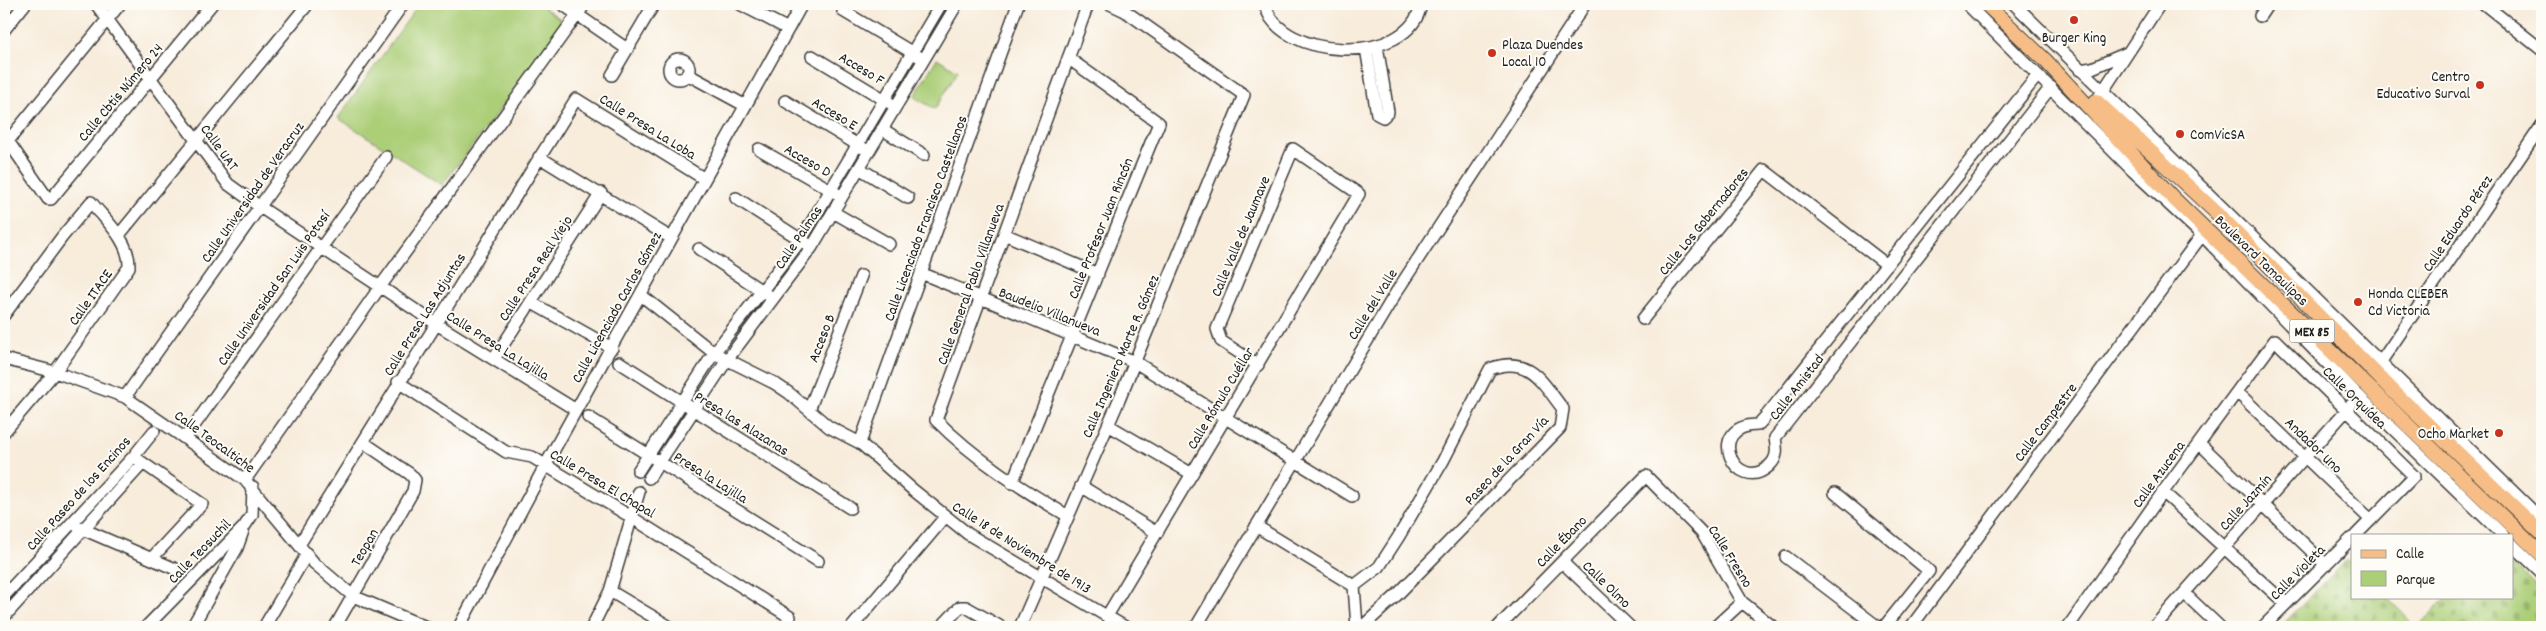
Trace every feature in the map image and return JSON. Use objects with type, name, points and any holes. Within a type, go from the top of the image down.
[{"type":"main road","name":"Boulevard Tamaulipas","points":[[1986,4],[2045,60],[2097,101],[2137,167],[2172,197],[2269,297],[2408,424],[2542,555]]},
{"type":"main road","name":"Boulevard Tamaulipas","points":[[1998,4],[2045,42],[2097,101],[2177,179],[2294,284],[2542,534]]},
{"type":"main road","points":[[2137,167],[2156,164],[2177,179]]},
{"type":"main road","points":[[2408,424],[2423,412]]},
{"type":"street","points":[[4,30],[25,4]]},
{"type":"street","name":"Calle UAT","points":[[96,4],[228,184],[380,287]]},
{"type":"street","points":[[108,19],[120,4]]},
{"type":"street","name":"Calle Cbtis Número 24","points":[[108,19],[10,138],[10,144],[45,198],[51,199],[212,4]]},
{"type":"street","points":[[118,235],[308,4]]},
{"type":"street","name":"Calle Universidad de Veracruz","points":[[125,397],[404,4]]},
{"type":"street","points":[[562,4],[627,49]]},
{"type":"street","points":[[249,483],[380,287],[585,4]]},
{"type":"street","points":[[612,74],[654,4]]},
{"type":"street","points":[[740,4],[788,29]]},
{"type":"street","name":"Calle Licenciado Carlos Gómez","points":[[459,627],[544,466],[612,348],[744,105],[802,4]]},
{"type":"street","points":[[939,4],[954,8]]},
{"type":"street","name":"Calle Palmas","points":[[638,471],[714,353],[801,240],[832,191],[939,4]]},
{"type":"street","name":"Calle Licenciado Francisco Castellanos","points":[[860,443],[1018,4]]},
{"type":"street","name":"Calle General Pablo Villanueva","points":[[1068,516],[1012,483],[960,445],[936,420],[1088,4]]},
{"type":"street","name":"Calle Ingeniero Marte R. Gómez","points":[[1020,627],[1135,362],[1244,95],[1125,12],[1110,4]]},
{"type":"street","points":[[1266,4],[1273,22],[1291,37],[1323,46],[1372,47],[1403,35],[1414,23],[1421,4]]},
{"type":"street","name":"Calle del Valle","points":[[1196,627],[1294,460],[1397,291],[1584,4]]},
{"type":"street","points":[[1967,4],[2038,75],[2137,167],[2202,235],[2269,297],[2359,396],[2501,534]]},
{"type":"street","points":[[2014,4],[2045,42],[2080,70],[2097,101],[2380,363],[2423,412],[2540,515]]},
{"type":"street","points":[[2097,101],[2160,4]]},
{"type":"street","points":[[2260,16],[2268,4]]},
{"type":"street","points":[[2484,4],[2542,50]]},
{"type":"street","name":"Calle Palmas","points":[[649,478],[727,360],[812,247],[954,8]]},
{"type":"street","points":[[843,11],[924,60]]},
{"type":"street","points":[[1372,47],[1377,79]]},
{"type":"street","points":[[2080,70],[2092,68],[2128,52]]},
{"type":"street","name":"Acceso F","points":[[812,56],[896,106]]},
{"type":"street","name":"Calle Profesor Juan Rincón","points":[[1012,483],[1159,123],[1068,58]]},
{"type":"street","points":[[688,74],[744,105]]},
{"type":"street","name":"Calle Amistad","points":[[2038,75],[1758,425],[1746,425],[1736,431],[1730,440],[1729,457],[1735,467],[1746,473],[1754,474],[1764,471],[1774,462],[1777,450],[1775,438],[2051,87]]},
{"type":"street","points":[[2021,97],[2034,108]]},
{"type":"street","name":"Calle Presa Las Adjuntas","points":[[264,627],[303,550],[398,382],[576,99]]},
{"type":"street","name":"Calle Presa La Loba","points":[[576,99],[704,178]]},
{"type":"street","name":"Acceso E","points":[[785,101],[869,151]]},
{"type":"street","name":"Calle Eduardo Pérez","points":[[2380,363],[2542,125]]},
{"type":"street","points":[[882,129],[924,155]]},
{"type":"street","name":"Acceso D","points":[[759,149],[842,197]]},
{"type":"street","name":"Calle Rómulo Cuéllar","points":[[1107,616],[1359,194],[1294,149]]},
{"type":"street","name":"Calle Valle de Jaumave","points":[[1258,365],[1221,341],[1217,335],[1217,329],[1294,149]]},
{"type":"street","name":"Calle Universidad San Luis Potosí","points":[[186,437],[386,157]]},
{"type":"street","points":[[539,157],[601,193],[671,238]]},
{"type":"street","points":[[859,168],[908,198]]},
{"type":"street","name":"Calle Los Gobernadores","points":[[1643,319],[1764,170],[1887,265]]},
{"type":"street","name":"Calle Presa Real Viejo","points":[[494,359],[532,303],[601,193]]},
{"type":"street","points":[[736,198],[812,247]]},
{"type":"street","name":"Calle ITACE","points":[[4,316],[62,237],[91,202],[118,235],[130,258],[129,267],[55,372],[4,432]]},
{"type":"street","points":[[1935,205],[1949,216]]},
{"type":"street","points":[[833,212],[889,244]]},
{"type":"street","points":[[1004,234],[1098,274]]},
{"type":"street","name":"Calle Campestre","points":[[1911,627],[2202,235]]},
{"type":"street","points":[[699,249],[774,298]]},
{"type":"street","name":"Baudelio Villanueva","points":[[921,273],[1135,362],[1352,496]]},
{"type":"street","name":"Acceso B","points":[[808,410],[861,276]]},
{"type":"street","name":"Calle Presa La Lajilla","points":[[380,287],[576,410]]},
{"type":"street","name":"Calle 18 de Noviembre de 1913","points":[[641,295],[714,353],[774,383],[829,427],[860,443],[945,517],[968,534],[1125,627]]},
{"type":"street","points":[[532,303],[612,348]]},
{"type":"street","points":[[1848,314],[1863,326]]},
{"type":"street","name":"Calle Azucena","points":[[2068,627],[2163,492],[2275,340]]},
{"type":"street","name":"Calle Orquídea","points":[[2275,340],[2414,476],[2370,520]]},
{"type":"street","name":"Calle Teocaltiche","points":[[4,359],[55,372],[125,397],[186,437],[249,483],[303,550],[353,596],[408,623],[426,627]]},
{"type":"street","name":"Presa las Alazanas","points":[[619,362],[850,508]]},
{"type":"street","name":"Paseo de la Gran Vía","points":[[1354,586],[1379,567],[1399,536],[1442,461],[1490,369],[1513,363],[1525,366],[1541,381],[1563,409],[1560,428],[1397,595],[1362,627]]},
{"type":"street","name":"Calle Presa El Chapal","points":[[398,382],[506,452],[532,458],[632,517],[790,617]]},
{"type":"street","name":"Andador Uno","points":[[2237,392],[2370,520]]},
{"type":"street","name":"Calle Jazmín","points":[[2154,627],[2359,396]]},
{"type":"street","name":"Presa la Lajilla","points":[[588,417],[818,561]]},
{"type":"street","points":[[1108,425],[1192,474]]},
{"type":"street","points":[[1758,425],[1769,430],[1775,438]]},
{"type":"street","name":"Calle Paseo de los Encinos","points":[[4,617],[84,528],[138,460],[154,431]]},
{"type":"street","name":"Teopan","points":[[335,627],[413,491],[415,480],[410,474],[363,442]]},
{"type":"street","points":[[2199,443],[2326,565]]},
{"type":"street","points":[[138,460],[202,504],[152,558]]},
{"type":"street","name":"Calle Paseo de los Encinos","points":[[4,596],[71,524],[138,460]]},
{"type":"street","name":"Calle Ébano","points":[[1498,627],[1646,476]]},
{"type":"street","name":"Calle Fresno","points":[[1646,476],[1702,533],[1742,602],[1773,627]]},
{"type":"street","name":"Calle Teosuchil","points":[[146,627],[244,527],[252,515],[249,483]]},
{"type":"street","points":[[1081,486],[1157,533]]},
{"type":"street","points":[[592,627],[610,591],[639,492]]},
{"type":"street","points":[[2163,492],[2286,604]]},
{"type":"street","points":[[1835,494],[1929,570],[1884,627]]},
{"type":"street","points":[[852,627],[945,517]]},
{"type":"street","points":[[2357,534],[2370,520]]},
{"type":"street","points":[[71,524],[180,571]]},
{"type":"street","points":[[1256,526],[1354,586],[1357,627]]},
{"type":"street","points":[[192,627],[237,548],[244,527]]},
{"type":"street","name":"Calle Violeta","points":[[2264,627],[2351,539]]},
{"type":"street","points":[[2514,546],[2542,573]]},
{"type":"street","points":[[1786,557],[1878,627]]},
{"type":"street","name":"Calle Olmo","points":[[1562,562],[1630,627]]},
{"type":"street","points":[[1920,582],[1936,593]]},
{"type":"street","points":[[610,591],[670,627]]},
{"type":"street","points":[[2184,593],[2220,627]]},
{"type":"street","points":[[1715,627],[1742,602]]},
{"type":"street","points":[[941,627],[960,607],[966,607],[1001,627]]},
{"type":"green space","points":[[419,4],[539,4],[566,23],[442,185],[338,118]]},
{"type":"green space","points":[[937,58],[958,71],[935,109],[914,97]]},
{"type":"green space","points":[[2347,560],[2351,563],[2351,598],[2387,598],[2417,627],[2280,627]]},
{"type":"green space","points":[[2514,565],[2542,592],[2542,627],[2417,627],[2446,598],[2514,598]]},
{"type":"place","name":"Burger King","points":[[2074,20]]},
{"type":"place","name":"Plaza Duendes Local 10","points":[[1492,53]]},
{"type":"place","name":"Centro Educativo Surval","points":[[2480,85]]},
{"type":"place","name":"ComVicSA","points":[[2180,134]]},
{"type":"place","name":"Honda CLEBER Cd Victoria","points":[[2358,302]]},
{"type":"place","name":"Ocho Market","points":[[2499,433]]}]
